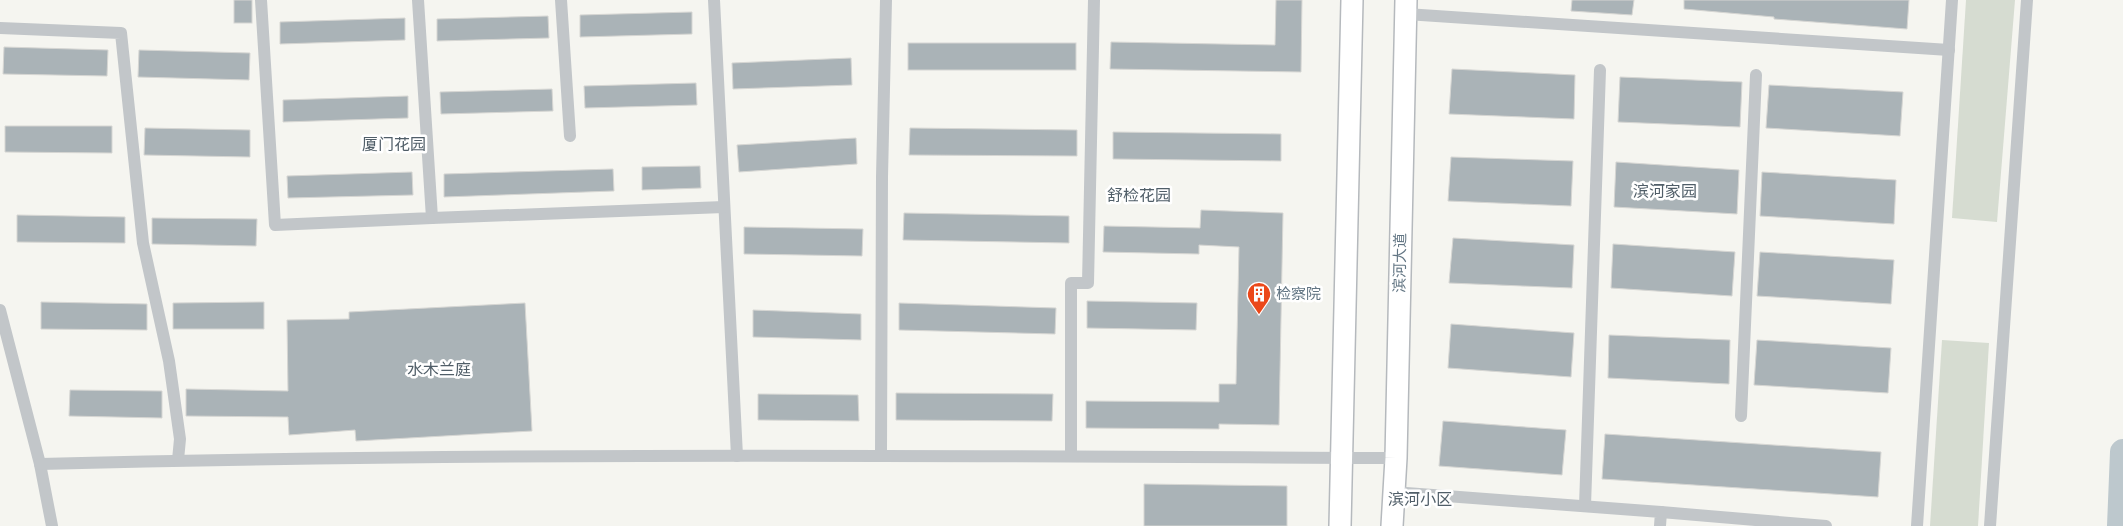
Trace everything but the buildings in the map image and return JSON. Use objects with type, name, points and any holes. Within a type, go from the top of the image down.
[{"type":"main road","points":[[1340,526],[1352,0]]},
{"type":"main road","name":"滨河大道","points":[[1392,526],[1396,458],[1406,7]]},
{"type":"street","points":[[261,0],[275,224],[724,207]]},
{"type":"street","points":[[418,0],[432,218]]},
{"type":"street","points":[[561,0],[570,136]]},
{"type":"street","points":[[714,0],[737,456]]},
{"type":"street","points":[[881,454],[882,187],[886,0]]},
{"type":"street","points":[[1071,456],[1071,283],[1088,284],[1094,0]]},
{"type":"street","points":[[1917,526],[1952,0]]},
{"type":"street","points":[[1990,526],[2027,0]]},
{"type":"street","points":[[1406,7],[1949,50]]},
{"type":"street","points":[[0,28],[121,32],[143,243],[169,361],[180,439],[178,460]]},
{"type":"street","points":[[1585,506],[1600,70]]},
{"type":"street","points":[[1741,416],[1756,75]]},
{"type":"street","points":[[0,310],[40,464],[52,526]]},
{"type":"street","points":[[40,464],[178,460],[881,454],[1396,458]]},
{"type":"street","points":[[1393,492],[1826,526]]},
{"type":"street","points":[[1660,526],[1661,512]]},
{"type":"shaded area","points":[[1966,0],[2015,0],[1997,222],[1952,218]]},
{"type":"shaded area","points":[[1942,340],[1989,343],[1978,526],[1930,526]]},
{"type":"waterway","points":[[2120,526],[2123,452]]},
{"type":"place","name":"检察院","points":[[1259,315]]},
{"type":"district","name":"厦门花园","points":[[394,144]]},
{"type":"district","name":"滨河家园","points":[[1665,191]]},
{"type":"district","name":"舒检花园","points":[[1139,195]]},
{"type":"district","name":"水木兰庭","points":[[439,369]]},
{"type":"district","name":"滨河小区","points":[[1420,499]]}]
